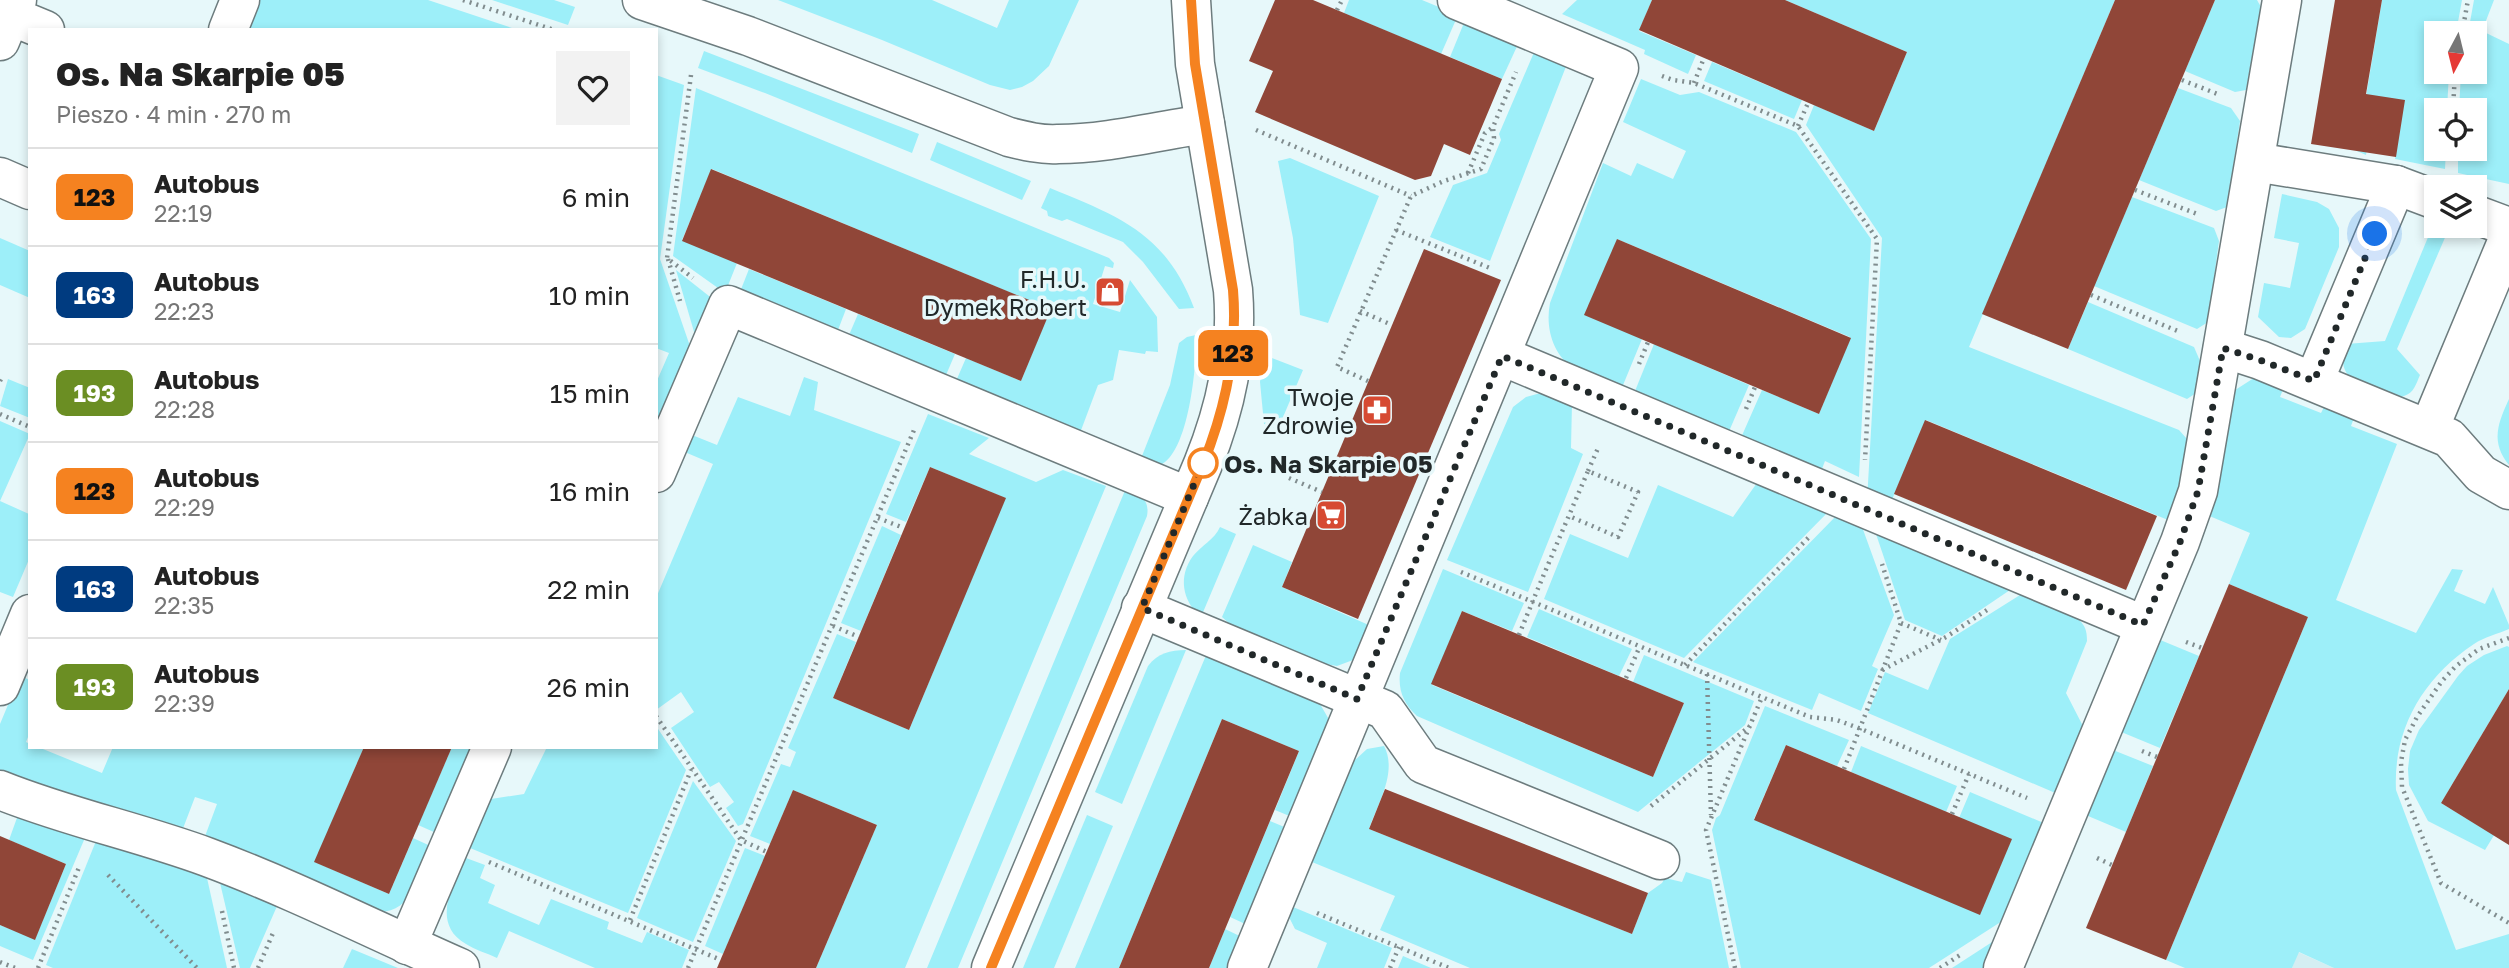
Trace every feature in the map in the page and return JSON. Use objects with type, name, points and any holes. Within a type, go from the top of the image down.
[{"type":"street","points":[[230,28],[240,0]]},
{"type":"street","points":[[991,968],[1189,498],[1223,409],[1235,332],[1233,290],[1195,64],[1191,0]]},
{"type":"street","points":[[1247,968],[1619,68],[1457,0]]},
{"type":"street","points":[[2003,968],[2143,625],[2180,542],[2198,491],[2206,342],[2255,162],[2282,0]]},
{"type":"street","points":[[643,11],[687,7],[748,36],[1009,137],[1033,142],[1057,145],[1088,142],[1205,124]]},
{"type":"street","points":[[2255,162],[2396,185],[2424,196]]},
{"type":"street","points":[[0,177],[28,189]]},
{"type":"street","points":[[2314,381],[2396,185]]},
{"type":"street","points":[[2487,219],[2509,227]]},
{"type":"street","points":[[2429,429],[2509,237]]},
{"type":"street","points":[[658,468],[728,304],[1189,498]]},
{"type":"street","points":[[2206,342],[2314,381],[2449,438],[2481,474],[2509,490]]},
{"type":"street","points":[[1502,356],[2143,625]]},
{"type":"street","points":[[1142,608],[1385,710],[1423,764],[1660,860]]},
{"type":"street","points":[[0,686],[28,619]]},
{"type":"street","points":[[407,945],[491,749]]},
{"type":"street","points":[[0,790],[97,824],[210,858],[290,890],[460,968]]},
{"type":"path","points":[[463,0],[548,28]]},
{"type":"path","points":[[1338,10],[1342,0]]},
{"type":"path","points":[[2464,21],[2468,0]]},
{"type":"path","points":[[1694,83],[1704,58]]},
{"type":"path","points":[[1368,382],[1336,367],[1411,196],[1444,181],[1481,169],[1494,138],[1493,127],[1518,69]]},
{"type":"path","points":[[1650,71],[1672,80],[1694,83],[1798,126],[1877,239],[1865,470]]},
{"type":"path","points":[[691,75],[667,258],[697,281]]},
{"type":"path","points":[[2182,80],[2227,97]]},
{"type":"path","points":[[1798,126],[1808,103]]},
{"type":"path","points":[[1468,174],[1477,146],[1485,133],[1493,127]]},
{"type":"path","points":[[1256,130],[1411,196]]},
{"type":"path","points":[[2135,190],[2206,217]]},
{"type":"path","points":[[1396,230],[1468,259]]},
{"type":"path","points":[[2091,295],[2206,342]]},
{"type":"path","points":[[1360,312],[1392,325]]},
{"type":"path","points":[[0,414],[28,426]]},
{"type":"path","points":[[688,968],[903,457]]},
{"type":"path","points":[[1519,635],[1533,601],[1588,471],[1637,492],[1618,537],[1569,516]]},
{"type":"path","points":[[1289,478],[1322,492]]},
{"type":"path","points":[[878,517],[904,528]]},
{"type":"path","points":[[1685,665],[1816,530]]},
{"type":"path","points":[[1844,769],[1901,623],[1877,551]]},
{"type":"path","points":[[1453,569],[1810,717],[1836,720],[1861,729],[2030,799]]},
{"type":"path","points":[[1882,671],[1941,640],[1994,606]]},
{"type":"path","points":[[1901,623],[1941,640]]},
{"type":"path","points":[[833,626],[859,637]]},
{"type":"path","points":[[2509,638],[2479,649],[2456,666],[2442,681],[2405,740],[2402,787],[2441,883],[2509,923]]},
{"type":"path","points":[[1626,678],[1640,646]]},
{"type":"path","points":[[1707,673],[1711,816]]},
{"type":"path","points":[[1735,968],[1706,830],[1762,697]]},
{"type":"path","points":[[658,719],[741,840],[767,852]]},
{"type":"path","points":[[1641,814],[1751,725]]},
{"type":"path","points":[[630,920],[692,769]]},
{"type":"path","points":[[1952,814],[1969,774]]},
{"type":"path","points":[[476,857],[721,960]]},
{"type":"path","points":[[38,968],[82,861]]},
{"type":"path","points":[[106,872],[197,968]]},
{"type":"path","points":[[219,900],[234,968]]},
{"type":"path","points":[[1312,911],[1449,968]]},
{"type":"path","points":[[258,968],[269,942]]},
{"type":"path","points":[[1390,968],[1399,947]]},
{"type":"path","points":[[0,962],[15,968]]},
{"type":"shaded area","points":[[254,0],[428,0],[512,28],[243,28]]},
{"type":"shaded area","points":[[492,0],[554,0],[575,7],[568,25]]},
{"type":"shaded area","points":[[778,0],[932,0],[997,28],[1009,0],[1079,0],[1049,66],[1033,81],[1010,90],[990,85]]},
{"type":"shaded area","points":[[1349,0],[1422,0],[1458,15],[1441,54],[1344,13]]},
{"type":"shaded area","points":[[1577,0],[1652,0],[1639,31],[1696,55],[1688,74],[1644,54],[1645,50],[1562,14]]},
{"type":"shaded area","points":[[1785,0],[2115,0],[1969,347],[2179,430],[2187,439],[2180,485],[2168,520],[1926,420],[1888,509],[1867,501],[1882,238],[1806,125],[1814,105],[1874,131],[1907,52]]},
{"type":"shaded area","points":[[2215,0],[2257,0],[2261,7],[2246,90],[2235,92],[2185,71]]},
{"type":"shaded area","points":[[2382,0],[2462,0],[2458,21],[2424,21],[2424,84],[2448,84],[2448,98],[2424,98],[2424,161],[2445,161],[2445,169],[2395,159],[2404,101],[2376,96],[2366,155],[2357,151]]},
{"type":"shaded area","points":[[2474,0],[2494,0],[2486,21],[2470,21]]},
{"type":"shaded area","points":[[1466,18],[1519,42],[1502,79],[1450,57]]},
{"type":"shaded area","points":[[2487,33],[2509,44],[2509,184],[2487,179],[2487,175],[2458,173],[2458,161],[2487,161],[2487,98],[2460,98],[2460,84],[2487,84]]},
{"type":"shaded area","points":[[1535,50],[1567,64],[1490,261],[1430,237],[1453,185],[1487,173],[1501,140],[1499,134]]},
{"type":"shaded area","points":[[704,51],[919,134],[912,153],[698,68]]},
{"type":"shaded area","points":[[1712,62],[1802,100],[1794,119],[1704,81]]},
{"type":"shaded area","points":[[658,76],[684,85],[660,259],[692,352],[664,421],[658,418],[658,378],[669,353],[658,349]]},
{"type":"shaded area","points":[[1641,79],[1680,95],[1699,92],[1796,132],[1871,239],[1859,477],[1825,461],[1820,474],[1740,440],[1762,390],[1819,414],[1850,337],[1617,239],[1642,339],[1621,390],[1575,370],[1556,349],[1550,331],[1550,303],[1603,163],[1631,176],[1637,163],[1673,179],[1686,151],[1623,122]]},
{"type":"shaded area","points":[[696,88],[1109,258],[1114,263],[1113,268],[1105,266],[1093,304],[1120,312],[1130,280],[1157,317],[1158,352],[1146,351],[1145,354],[1119,350],[1113,380],[1098,385],[1077,441],[953,388],[966,358],[1021,381],[1050,309],[712,169],[682,240],[737,263],[725,293],[673,256]]},
{"type":"shaded area","points":[[2178,88],[2231,108],[2240,121],[2227,207],[2216,211],[2139,180]]},
{"type":"shaded area","points":[[937,142],[1031,181],[1022,200],[930,160]]},
{"type":"shaded area","points":[[1290,158],[1379,196],[1328,323],[1300,315],[1293,238],[1278,161]]},
{"type":"shaded area","points":[[1050,188],[1118,218],[1154,244],[1183,282],[1194,308],[1179,309],[1143,262],[1123,242],[1067,219],[1062,221],[1048,216],[1047,211],[1041,208]]},
{"type":"shaded area","points":[[2282,194],[2317,202],[2329,209],[2339,228],[2339,247],[2305,329],[2291,338],[2279,337],[2258,317],[2264,283],[2290,288],[2299,243],[2274,238]]},
{"type":"shaded area","points":[[2132,197],[2214,228],[2219,241],[2208,322],[2197,329],[2094,286]]},
{"type":"shaded area","points":[[0,238],[28,250],[28,297],[0,285]]},
{"type":"shaded area","points":[[2428,238],[2445,238],[2397,349],[2420,375],[2407,395],[2390,396],[2354,380],[2345,370],[2343,355],[2346,344],[2385,341]]},
{"type":"shaded area","points":[[749,269],[846,309],[835,338],[738,297]]},
{"type":"shaded area","points":[[676,270],[714,300],[697,342]]},
{"type":"shaded area","points":[[2088,302],[2194,347],[2200,361],[2196,393],[2187,399],[2068,349]]},
{"type":"shaded area","points":[[858,314],[955,354],[943,382],[846,342]]},
{"type":"shaded area","points":[[1196,335],[1193,386],[1178,444],[1170,457],[1160,465],[1140,461],[1170,385],[1179,343]]},
{"type":"shaded area","points":[[1654,344],[1749,385],[1727,436],[1633,396]]},
{"type":"shaded area","points":[[1264,355],[1303,370],[1278,429],[1264,424],[1260,382]]},
{"type":"shaded area","points":[[2257,376],[2284,387],[2280,397],[2321,413],[2326,403],[2355,415],[2351,426],[2397,444],[2336,600],[2416,633],[2452,569],[2463,570],[2454,591],[2485,604],[2493,587],[2509,629],[2474,644],[2426,689],[2406,726],[2400,746],[2396,790],[2456,950],[2509,934],[2509,968],[2334,968],[2299,952],[2292,968],[2185,968],[2166,960],[2308,617],[2229,584],[2250,533],[2207,515],[2229,394]]},
{"type":"shaded area","points":[[804,377],[818,382],[814,410],[901,442],[743,824],[738,826],[726,808],[734,802],[719,782],[710,787],[671,728],[694,712],[681,692],[658,709],[658,593],[713,464],[680,450],[687,433],[717,445],[738,397],[790,416]]},
{"type":"shaded area","points":[[8,379],[28,387],[28,417],[0,406]]},
{"type":"shaded area","points":[[1548,394],[1572,403],[1571,448],[1583,454],[1528,592],[1447,560],[1513,407],[1526,397]]},
{"type":"shaded area","points":[[2509,399],[2509,465],[2499,448],[2498,432]]},
{"type":"shaded area","points":[[928,414],[989,438],[969,454],[1036,482],[1063,470],[1106,486],[905,968],[816,968],[877,825],[793,790],[770,844],[750,836],[781,764],[790,767],[796,752],[788,748],[837,634],[856,642],[833,698],[909,730],[1005,498],[930,467],[906,522],[886,514]]},
{"type":"shaded area","points":[[0,421],[28,433],[28,438],[0,501]]},
{"type":"shaded area","points":[[1759,480],[1830,510],[1684,658],[1544,599],[1570,534],[1628,558],[1658,485],[1733,517]]},
{"type":"shaded area","points":[[1126,488],[1140,495],[1147,505],[1147,516],[958,968],[927,968]]},
{"type":"shaded area","points":[[0,501],[28,514],[28,562],[13,597],[0,592]]},
{"type":"shaded area","points":[[1838,514],[1861,524],[1894,615],[1872,666],[1878,669],[1861,711],[1819,693],[1812,710],[1693,662]]},
{"type":"shaded area","points":[[882,526],[901,535],[861,631],[841,623]]},
{"type":"shaded area","points":[[1220,527],[1236,534],[1201,617],[1186,596],[1185,572],[1193,556]]},
{"type":"shaded area","points":[[1875,531],[2010,590],[1942,636],[1905,620]]},
{"type":"shaded area","points":[[1253,545],[1292,562],[1282,587],[1371,626],[1353,660],[1337,666],[1320,663],[1232,626],[1222,617]]},
{"type":"shaded area","points":[[1443,569],[1524,603],[1512,631],[1462,611],[1432,685],[1653,777],[1684,703],[1633,682],[1644,655],[1754,701],[1745,725],[1638,812],[1417,716],[1403,697],[1400,673]]},
{"type":"shaded area","points":[[2020,595],[2077,618],[2084,625],[2087,634],[2087,641],[2066,693],[2086,732],[2060,795],[1868,713],[1885,672],[1928,690],[1950,639]]},
{"type":"shaded area","points":[[1539,609],[1632,649],[1619,676],[1527,637]]},
{"type":"shaded area","points":[[2153,637],[2199,656],[2160,748],[2114,729]]},
{"type":"shaded area","points":[[2507,646],[2509,689],[2441,803],[2488,831],[2499,827],[2485,850],[2428,821],[2409,785],[2408,769],[2410,751],[2419,730],[2458,676],[2467,666],[2484,655]]},
{"type":"shaded area","points":[[1186,650],[1122,804],[1095,792],[1148,666],[1165,653]]},
{"type":"shaded area","points":[[1207,653],[1309,695],[1320,704],[1331,723],[1299,820],[1275,810],[1299,751],[1222,719],[1119,968],[1075,968]]},
{"type":"shaded area","points":[[20,676],[28,679],[28,749],[43,749],[102,773],[112,749],[363,749],[315,862],[389,894],[413,838],[437,849],[408,898],[391,910],[380,912],[204,839],[217,804],[195,797],[182,831],[2,773],[0,724]]},
{"type":"shaded area","points":[[1765,706],[1849,740],[1837,766],[1786,745],[1754,819],[1959,818],[1970,792],[2046,824],[2010,916],[1929,968],[1741,968],[1712,830]]},
{"type":"shaded area","points":[[658,729],[686,770],[628,913],[470,848],[491,799],[524,794],[546,749],[658,749]]},
{"type":"shaded area","points":[[1384,746],[1388,756],[1388,777],[1369,829],[1632,934],[1648,893],[1665,878],[1682,882],[1686,872],[1711,880],[1729,968],[1470,968],[1380,930],[1395,896],[1312,862],[1354,761],[1367,749]]},
{"type":"shaded area","points":[[1861,746],[1957,786],[1946,812],[1851,772]]},
{"type":"shaded area","points":[[2108,748],[2153,766],[2126,832],[2081,813]]},
{"type":"shaded area","points":[[451,749],[480,749],[443,836],[418,825]]},
{"type":"shaded area","points":[[693,781],[736,841],[693,942],[637,918]]},
{"type":"shaded area","points":[[18,815],[87,833],[33,960],[0,946],[0,925],[35,939],[66,864],[9,840]]},
{"type":"shaded area","points":[[1087,815],[1113,826],[1054,968],[1023,968]]},
{"type":"shaded area","points":[[1270,821],[1294,831],[1254,928],[1230,917]]},
{"type":"shaded area","points":[[98,836],[205,869],[227,968],[53,968],[46,965]]},
{"type":"shaded area","points":[[745,848],[765,856],[723,954],[705,946]]},
{"type":"shaded area","points":[[466,858],[485,865],[480,878],[495,885],[488,903],[539,925],[551,899],[609,922],[607,929],[642,943],[647,932],[689,950],[682,968],[595,968],[509,931],[497,958],[470,946],[455,935],[447,914],[455,879]]},
{"type":"shaded area","points":[[217,870],[281,897],[250,968],[240,968]]},
{"type":"shaded area","points":[[1293,907],[1392,948],[1384,968],[1317,968],[1327,943],[1295,929],[1289,917]]},
{"type":"shaded area","points":[[1225,929],[1248,940],[1237,968],[1209,968]]},
{"type":"shaded area","points":[[2003,935],[1989,968],[1952,968]]},
{"type":"shaded area","points":[[352,949],[398,968],[343,968]]},
{"type":"shaded area","points":[[2298,952],[2334,968],[2292,968]]},
{"type":"shaded area","points":[[1403,956],[1431,968],[1398,968]]},
{"type":"building","points":[[1275,0],[1313,0],[1502,79],[1470,155],[1444,144],[1431,176],[1415,180],[1255,112],[1273,71],[1249,61]]},
{"type":"building","points":[[1652,0],[1785,0],[1907,52],[1874,131],[1639,30]]},
{"type":"building","points":[[2115,0],[2215,0],[2068,349],[1982,314]]},
{"type":"building","points":[[2335,0],[2382,0],[2366,94],[2405,100],[2396,157],[2311,144]]},
{"type":"building","points":[[711,169],[1051,309],[1021,381],[682,241]]},
{"type":"building","points":[[1617,239],[1851,338],[1819,414],[1584,315]]},
{"type":"building","points":[[1424,249],[1501,280],[1358,619],[1282,587]]},
{"type":"building","points":[[1925,420],[2157,516],[2126,590],[1894,494]]},
{"type":"building","points":[[930,467],[1006,498],[909,730],[833,698]]},
{"type":"building","points":[[2229,584],[2308,617],[2166,960],[2086,928]]},
{"type":"building","points":[[1462,611],[1684,703],[1653,777],[1431,684]]},
{"type":"building","points":[[2509,689],[2509,845],[2441,803]]},
{"type":"building","points":[[1222,719],[1299,751],[1209,968],[1119,968]]},
{"type":"building","points":[[1786,745],[2012,839],[1980,915],[1754,820]]},
{"type":"building","points":[[363,749],[451,749],[389,894],[314,862]]},
{"type":"building","points":[[1385,789],[1648,893],[1632,934],[1369,829]]},
{"type":"building","points":[[793,790],[877,825],[816,968],[717,968]]},
{"type":"building","points":[[0,836],[66,864],[35,940],[0,925]]},
{"type":"bus line","name":"123","points":[[991,968],[1203,464],[1223,409],[1233,356],[1235,314],[1195,64],[1191,0]]},
{"type":"place","name":"F.H.U. Dymek Robert","points":[[1110,292]]},
{"type":"place","name":"Twoje Zdrowie","points":[[1377,410]]},
{"type":"place","name":"Os. Na Skarpie 05","points":[[1203,463]]},
{"type":"place","name":"Żabka","points":[[1331,515]]},
{"type":"route","points":[[1203,463],[1142,608],[1357,699],[1502,356],[2143,625],[2180,542],[2198,491],[2223,348],[2314,381],[2375,234]]}]
